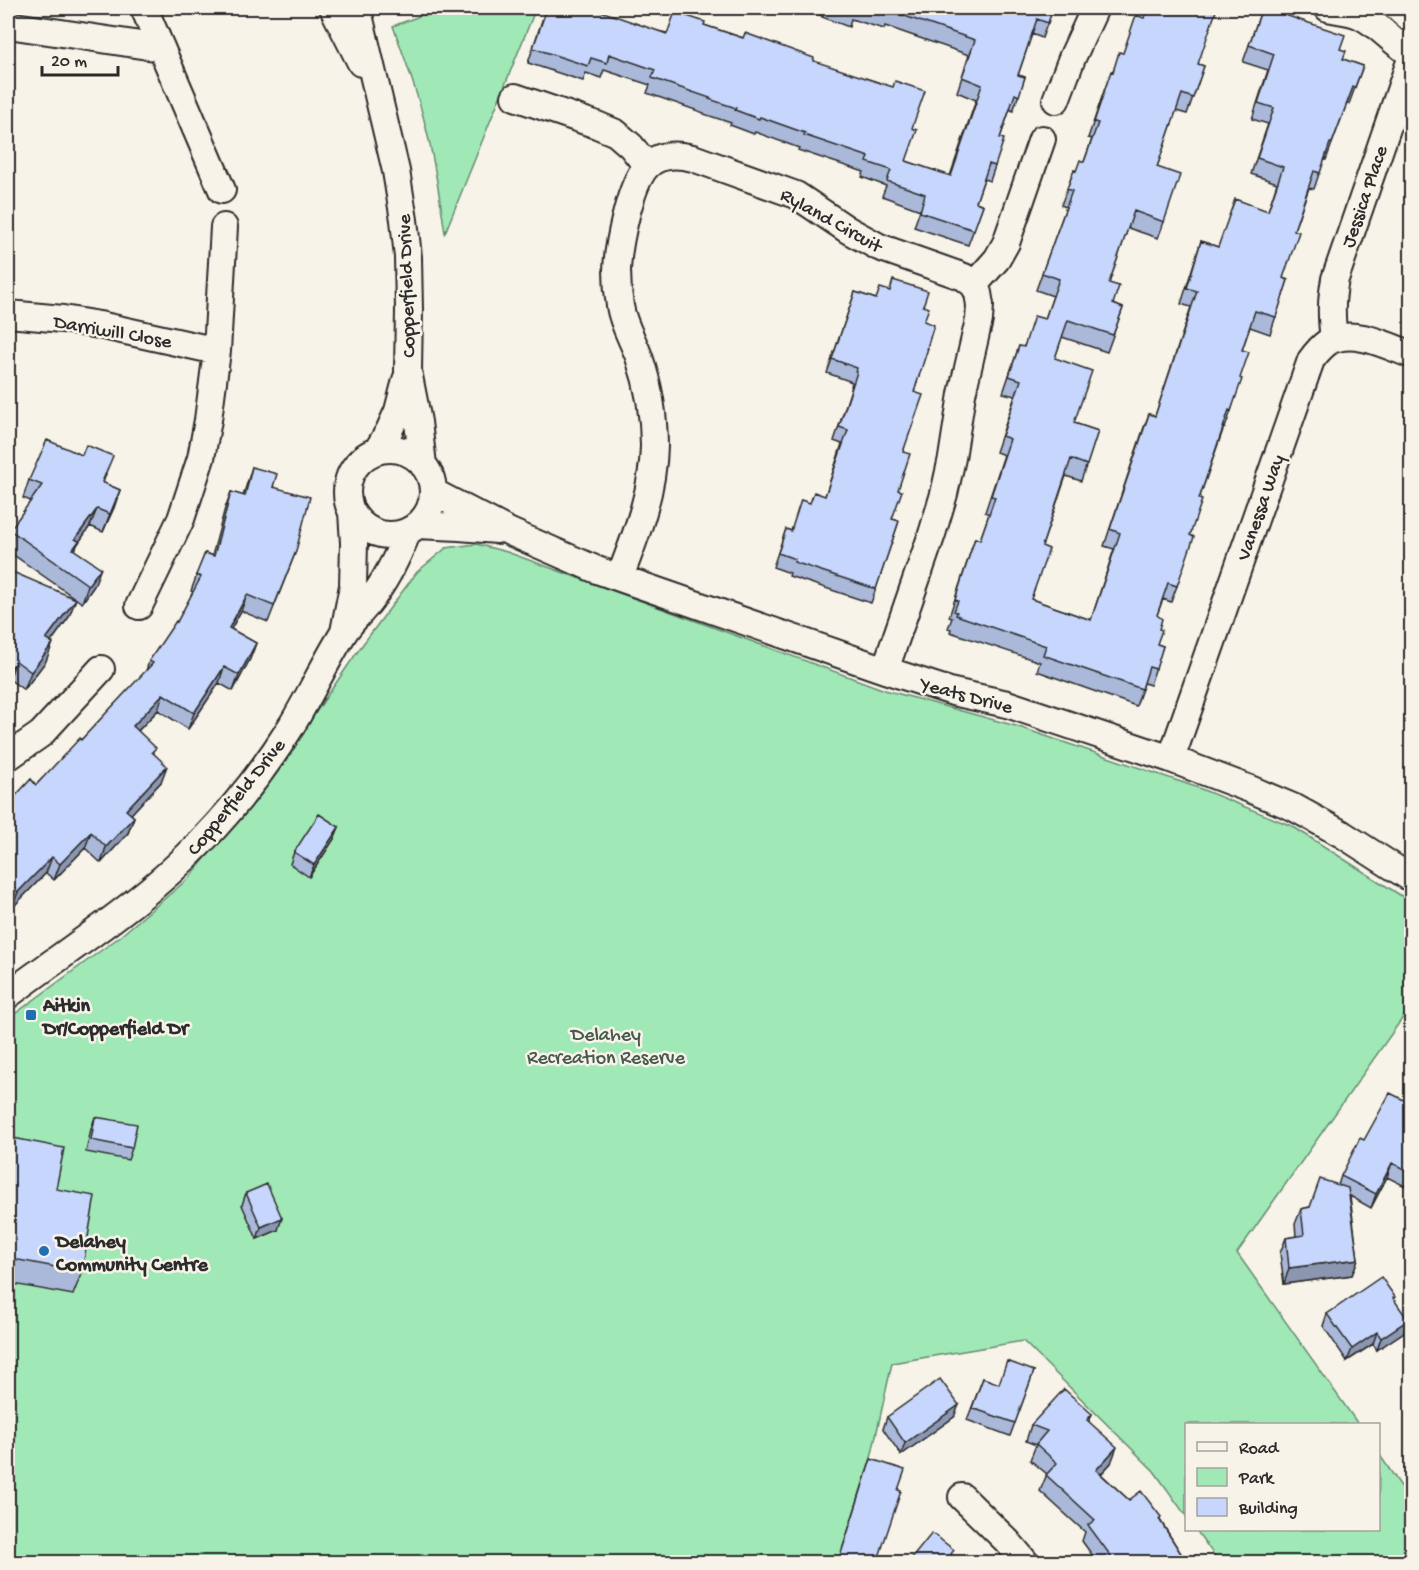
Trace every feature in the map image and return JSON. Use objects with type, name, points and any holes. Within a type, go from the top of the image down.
[{"type":"street","points":[[144,8],[222,190]]},
{"type":"street","name":"Copperfield Drive","points":[[333,8],[378,95]]},
{"type":"street","name":"Copperfield Drive","points":[[356,8],[396,171],[404,220],[409,289],[408,371],[418,422],[423,465]]},
{"type":"street","points":[[1056,100],[1095,8]]},
{"type":"street","name":"Jessica Place","points":[[1328,8],[1360,16],[1374,24],[1412,55],[1335,279],[1331,298],[1334,339]]},
{"type":"street","points":[[8,25],[162,48]]},
{"type":"street","points":[[515,98],[616,133],[631,146],[647,166],[633,190],[617,268],[621,309],[627,332],[638,354],[647,382],[654,445],[647,501],[620,578]]},
{"type":"street","points":[[885,670],[944,494],[965,377],[979,320],[980,305],[974,285],[997,258],[1006,243],[1042,139]]},
{"type":"street","name":"Ryland Circuit","points":[[647,166],[656,159],[668,155],[680,155],[767,184],[796,195],[848,230],[879,247],[964,277],[974,285]]},
{"type":"street","points":[[139,606],[181,519],[201,458],[217,351],[224,227]]},
{"type":"street","name":"Darriwill Close","points":[[8,314],[99,325],[217,351]]},
{"type":"street","points":[[1334,339],[1358,337],[1412,355]]},
{"type":"street","name":"Vanessa Way","points":[[1171,759],[1311,360],[1318,350],[1334,339]]},
{"type":"street","name":"Copperfield Drive","points":[[377,451],[398,411],[408,371]]},
{"type":"street","points":[[390,449],[403,451],[414,457],[423,465],[432,483],[431,504],[425,516],[412,528],[396,534],[383,534],[370,530],[352,512],[347,500],[350,476],[356,465],[366,456],[377,451],[390,449]]},
{"type":"street","name":"Yeats Drive","points":[[433,492],[563,556],[620,578],[885,670],[953,692],[1007,704],[1171,759],[1250,789],[1294,808],[1342,834],[1412,879]]},
{"type":"street","name":"Copperfield Drive","points":[[344,632],[353,586],[352,512]]},
{"type":"street","name":"Yeats Drive","points":[[412,528],[459,527],[510,531]]},
{"type":"street","name":"Copperfield Drive","points":[[8,995],[115,918],[200,843],[244,791],[285,735],[344,632],[375,594],[412,528]]},
{"type":"street","points":[[8,757],[41,734],[101,669]]},
{"type":"street","points":[[963,1497],[1008,1542],[1025,1563]]},
{"type":"green space","points":[[441,8],[536,8],[445,233],[435,167],[423,115],[393,26]]},
{"type":"green space","name":"Delahey Recreation Reserve","points":[[476,544],[507,552],[885,690],[1016,726],[1196,787],[1292,826],[1411,902],[1411,1006],[1237,1253],[1357,1423],[1185,1423],[1185,1515],[1154,1471],[1023,1341],[892,1363],[866,1481],[838,1562],[8,1562],[8,1019],[118,938],[189,878],[268,782],[360,648],[417,572],[446,548]]},
{"type":"green space","points":[[1380,1455],[1411,1501],[1411,1562],[1219,1562],[1197,1531],[1380,1531]]},
{"type":"building","points":[[547,8],[592,8],[667,34],[675,12],[743,38],[745,33],[814,58],[814,61],[893,87],[895,81],[925,91],[912,128],[917,130],[906,161],[951,176],[982,85],[962,77],[975,40],[890,11],[889,14],[868,8],[1053,8],[1048,23],[1037,19],[1018,75],[1025,77],[1019,96],[1015,94],[1000,138],[1004,139],[995,166],[989,164],[976,202],[983,205],[974,230],[920,212],[925,194],[887,181],[891,170],[867,162],[869,157],[760,117],[759,119],[710,98],[652,78],[655,70],[609,54],[607,63],[591,58],[588,66],[533,48]]},
{"type":"building","points":[[1148,8],[1217,8],[1198,64],[1204,66],[1193,98],[1182,94],[1157,167],[1180,175],[1164,222],[1134,211],[1109,283],[1119,286],[1113,304],[1123,308],[1113,335],[1068,320],[1055,358],[1092,371],[1074,423],[1098,431],[1087,465],[1071,459],[1042,546],[1049,549],[1031,599],[1091,620],[1120,533],[1110,529],[1149,414],[1155,416],[1197,291],[1187,288],[1201,241],[1218,247],[1235,199],[1268,211],[1283,167],[1257,158],[1274,108],[1258,103],[1274,54],[1249,45],[1262,8],[1284,9],[1282,14],[1345,35],[1340,49],[1346,51],[1343,59],[1363,66],[1332,143],[1330,143],[1320,173],[1314,171],[1294,230],[1299,232],[1283,278],[1288,280],[1276,317],[1255,311],[1242,350],[1249,352],[1240,378],[1242,379],[1199,499],[1202,500],[1190,535],[1194,537],[1177,586],[1168,583],[1157,615],[1162,619],[1159,629],[1162,630],[1157,644],[1163,646],[1156,669],[1149,667],[1142,689],[1043,655],[1046,646],[956,615],[957,612],[954,611],[958,601],[955,600],[975,538],[980,540],[995,497],[991,496],[1010,439],[1002,436],[1021,380],[1009,376],[1019,346],[1024,347],[1034,316],[1045,319],[1059,279],[1042,273],[1072,191],[1067,189],[1080,160],[1084,162],[1098,123],[1094,122],[1119,52],[1123,53],[1136,15],[1144,18]]},
{"type":"building","points":[[893,280],[928,291],[923,306],[929,308],[924,321],[934,325],[914,392],[923,395],[903,452],[910,454],[898,490],[902,491],[892,519],[899,521],[876,589],[794,562],[795,559],[778,553],[786,529],[791,531],[801,500],[810,503],[814,492],[825,496],[848,430],[839,427],[857,368],[832,359],[855,292],[876,299],[880,288],[890,291]]},
{"type":"building","points":[[47,440],[82,455],[86,445],[113,456],[102,482],[120,490],[110,514],[97,509],[75,539],[79,541],[73,549],[101,568],[88,585],[10,530],[42,485],[29,480]]},
{"type":"building","points":[[252,467],[277,474],[273,487],[310,497],[296,551],[274,606],[247,595],[229,628],[256,643],[239,675],[224,667],[194,713],[163,694],[133,726],[156,748],[152,752],[167,766],[126,810],[134,817],[106,847],[91,832],[60,864],[52,857],[18,892],[8,882],[8,804],[31,779],[36,785],[153,663],[149,661],[177,622],[201,577],[196,575],[205,553],[214,556],[231,492],[245,496]]},
{"type":"building","points":[[8,570],[76,599],[46,639],[53,643],[31,672],[16,661],[8,672]]},
{"type":"building","points":[[319,814],[339,827],[314,865],[294,852]]},
{"type":"building","points":[[1390,1093],[1412,1104],[1412,1173],[1392,1163],[1376,1194],[1341,1176],[1360,1138],[1364,1140]]},
{"type":"building","points":[[95,1117],[137,1124],[132,1148],[91,1140]]},
{"type":"building","name":"Delahey Community Centre","points":[[8,1137],[64,1148],[56,1189],[95,1196],[82,1272],[8,1258]]},
{"type":"building","points":[[1320,1179],[1348,1188],[1358,1259],[1289,1268],[1286,1238],[1304,1235],[1301,1209],[1310,1207]]},
{"type":"building","points":[[267,1184],[282,1218],[261,1227],[246,1193]]},
{"type":"building","points":[[1381,1277],[1408,1320],[1381,1338],[1377,1332],[1352,1349],[1327,1314]]},
{"type":"building","points":[[1007,1361],[1034,1371],[1015,1423],[972,1408],[983,1378],[999,1384]]},
{"type":"building","points":[[940,1379],[959,1405],[905,1443],[887,1417]]},
{"type":"building","points":[[1064,1389],[1092,1414],[1087,1420],[1117,1447],[1096,1470],[1129,1500],[1141,1491],[1161,1517],[1159,1519],[1187,1563],[1116,1563],[1088,1525],[1095,1520],[1046,1475],[1057,1463],[1036,1444],[1047,1431],[1031,1425]]},
{"type":"building","points":[[871,1459],[905,1470],[898,1490],[901,1491],[877,1563],[838,1563]]},
{"type":"building","points":[[932,1533],[954,1550],[951,1554],[962,1563],[908,1563]]},
{"type":"place","name":"Aitkin Dr/Copperfield Dr","points":[[31,1015]]},
{"type":"place","name":"Delahey Community Centre","points":[[44,1251]]}]
